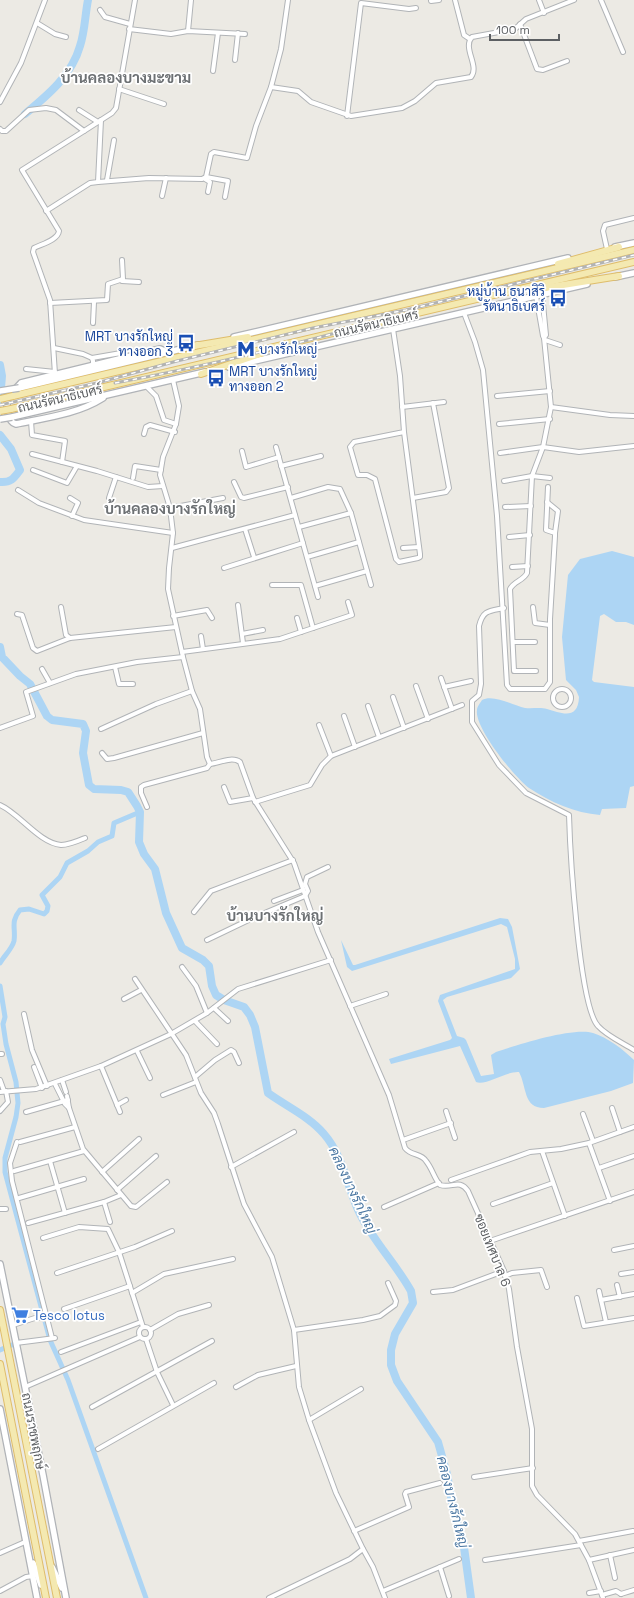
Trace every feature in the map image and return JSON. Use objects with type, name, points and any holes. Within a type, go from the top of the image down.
[{"type":"main road","name":"ถนนรัตนาธิเบศร์","points":[[0,391],[19,388],[634,243]]},
{"type":"main road","points":[[491,284],[618,246]]},
{"type":"main road","name":"ถนนรัตนาธิเบศร์","points":[[0,399],[634,250]]},
{"type":"main road","name":"ถนนรัตนาธิเบศร์","points":[[0,411],[634,262]]},
{"type":"main road","name":"ถนนรัตนาธิเบศร์","points":[[0,419],[634,273]]},
{"type":"main road","points":[[493,296],[619,276]]},
{"type":"main road","points":[[194,346],[296,330]]},
{"type":"main road","points":[[200,374],[299,341]]},
{"type":"main road","points":[[109,395],[94,404],[31,421],[13,423],[8,415],[8,397],[21,383],[55,373],[160,349],[167,352]]},
{"type":"main road","name":"ถนนราชพฤกษ์","points":[[0,1264],[66,1598]]},
{"type":"main road","name":"ถนนราชพฤกษ์","points":[[0,1310],[57,1598]]},
{"type":"main road","name":"ถนนราชพฤกษ์","points":[[0,1364],[45,1595]]},
{"type":"main road","points":[[0,1409],[3,1434],[37,1598]]},
{"type":"main road","points":[[28,1552],[45,1595]]},
{"type":"main road","points":[[49,1557],[66,1598]]},
{"type":"street","points":[[0,102],[21,62],[45,0]]},
{"type":"street","points":[[26,369],[55,373],[50,303],[33,252],[34,248],[58,235],[59,231],[22,171],[22,168],[115,111],[135,0]]},
{"type":"street","points":[[188,31],[191,0]]},
{"type":"street","points":[[204,178],[211,154],[214,152],[249,156],[256,126],[271,88],[281,49],[288,0]]},
{"type":"street","points":[[431,2],[439,0]]},
{"type":"street","points":[[455,0],[464,35],[470,39]]},
{"type":"street","points":[[539,0],[544,13]]},
{"type":"street","points":[[470,39],[476,36],[510,31],[526,19],[574,0]]},
{"type":"street","points":[[601,0],[623,52]]},
{"type":"street","points":[[347,116],[361,2],[416,8]]},
{"type":"street","points":[[100,10],[105,17],[130,27],[171,34],[188,31],[245,34]]},
{"type":"street","points":[[37,23],[56,34],[66,37]]},
{"type":"street","points":[[520,24],[537,69],[543,70],[567,61]]},
{"type":"street","points":[[213,71],[218,33]]},
{"type":"street","points":[[235,60],[238,33]]},
{"type":"street","points":[[271,88],[298,91],[311,102],[347,116],[402,108],[415,101],[436,83],[471,78],[474,72],[469,44],[470,39]]},
{"type":"street","points":[[119,89],[164,104]]},
{"type":"street","points":[[0,129],[2,131],[6,131],[31,110],[46,108],[56,110],[84,131]]},
{"type":"street","points":[[79,110],[99,121]]},
{"type":"street","points":[[98,182],[99,121]]},
{"type":"street","points":[[107,180],[114,140]]},
{"type":"street","points":[[162,196],[166,178]]},
{"type":"street","points":[[204,178],[210,180],[208,192]]},
{"type":"street","points":[[46,210],[90,183],[107,180],[204,178],[228,180],[225,197]]},
{"type":"street","points":[[607,249],[603,231],[604,225],[634,218]]},
{"type":"street","points":[[122,260],[122,281]]},
{"type":"street","points":[[50,303],[94,302],[107,300],[109,282],[138,282]]},
{"type":"street","points":[[536,671],[514,671],[510,589],[513,584],[526,577],[530,535],[532,476],[543,447],[550,419],[551,407],[545,339],[546,335],[539,295]]},
{"type":"street","points":[[93,323],[94,302]]},
{"type":"street","points":[[464,313],[475,342],[483,370],[504,608],[508,688],[510,690],[542,690],[547,688],[550,682],[550,625],[555,534],[558,511],[547,502]]},
{"type":"street","points":[[393,329],[400,376],[404,432],[420,557],[397,561],[375,479],[367,475],[358,475],[350,447],[354,442],[404,432]]},
{"type":"street","points":[[545,339],[560,344]]},
{"type":"street","points":[[54,348],[82,354],[92,358],[122,353]]},
{"type":"street","points":[[92,358],[93,365]]},
{"type":"street","points":[[173,380],[179,406],[174,432],[163,457],[160,478],[170,508],[173,533],[168,576],[173,616],[192,692],[200,709],[207,757],[210,764]]},
{"type":"street","points":[[146,386],[156,396],[164,420],[176,424]]},
{"type":"street","points":[[496,396],[550,391]]},
{"type":"street","points":[[402,407],[444,402]]},
{"type":"street","points":[[413,498],[449,491],[433,403]]},
{"type":"street","points":[[551,407],[610,415],[634,416]]},
{"type":"street","points":[[499,424],[550,419]]},
{"type":"street","points":[[31,421],[32,435],[64,441],[62,462]]},
{"type":"street","points":[[144,434],[146,427],[150,425],[174,432]]},
{"type":"street","points":[[500,453],[543,447],[579,452],[634,446]]},
{"type":"street","points":[[276,447],[318,597]]},
{"type":"street","points":[[242,451],[246,467],[279,457]]},
{"type":"street","points":[[32,454],[148,487],[163,486]]},
{"type":"street","points":[[281,466],[321,456]]},
{"type":"street","points":[[34,470],[67,483],[77,466]]},
{"type":"street","points":[[133,478],[136,466],[161,470]]},
{"type":"street","points":[[504,481],[532,476],[550,478]]},
{"type":"street","points":[[109,498],[116,477]]},
{"type":"street","points":[[234,482],[241,497],[244,498],[288,487]]},
{"type":"street","points":[[291,498],[328,487],[335,487],[342,492],[351,513],[371,584]]},
{"type":"street","points":[[548,487],[546,530],[555,534]]},
{"type":"street","points":[[18,490],[40,503],[88,521],[173,533]]},
{"type":"street","points":[[70,498],[78,503],[72,516]]},
{"type":"street","points":[[170,508],[223,498]]},
{"type":"street","points":[[504,508],[531,506]]},
{"type":"street","points":[[299,527],[351,513]]},
{"type":"street","points":[[172,548],[295,515]]},
{"type":"street","points":[[245,528],[254,557]]},
{"type":"street","points":[[509,537],[530,535]]},
{"type":"street","points":[[307,557],[359,542]]},
{"type":"street","points":[[224,568],[254,557],[303,543]]},
{"type":"street","points":[[403,548],[419,547]]},
{"type":"street","points":[[512,567],[528,566]]},
{"type":"street","points":[[315,586],[367,571]]},
{"type":"street","points":[[272,585],[301,585],[313,628]]},
{"type":"street","points":[[0,728],[33,716],[25,692],[76,674],[182,655],[203,649],[280,639],[352,615],[348,602]]},
{"type":"street","points":[[238,605],[243,644]]},
{"type":"street","points":[[61,607],[66,636],[70,638]]},
{"type":"street","points":[[533,607],[535,623],[550,625]]},
{"type":"street","points":[[504,608],[486,612],[481,617],[479,626],[481,684],[479,694],[472,701],[472,722],[499,765],[526,793],[569,815],[582,965],[593,1016],[598,1026],[634,1050]]},
{"type":"street","points":[[173,616],[207,610],[212,618]]},
{"type":"street","points":[[17,614],[22,615],[34,650],[41,650],[70,638],[176,627]]},
{"type":"street","points":[[297,618],[301,632]]},
{"type":"street","points":[[242,634],[263,630]]},
{"type":"street","points":[[201,636],[203,649]]},
{"type":"street","points":[[513,642],[535,642]]},
{"type":"street","points":[[115,667],[119,684],[134,684]]},
{"type":"street","points":[[42,669],[50,683]]},
{"type":"street","points":[[441,678],[452,709]]},
{"type":"street","points":[[444,687],[471,681]]},
{"type":"street","points":[[416,686],[428,719]]},
{"type":"street","points":[[547,688],[554,693]]},
{"type":"street","points":[[560,689],[568,691],[571,698],[569,703],[565,706],[558,706],[553,700],[554,693],[560,689]]},
{"type":"street","points":[[101,729],[156,704],[192,692]]},
{"type":"street","points":[[393,697],[404,728]]},
{"type":"street","points":[[224,787],[230,802],[254,800],[310,785],[322,765],[331,756],[462,705]]},
{"type":"street","points":[[368,706],[379,737]]},
{"type":"street","points":[[344,716],[355,747]]},
{"type":"street","points":[[319,725],[331,756]]},
{"type":"street","points":[[102,753],[107,759],[114,758],[204,733]]},
{"type":"street","points":[[147,807],[141,794],[141,787],[144,784],[207,768],[210,764],[236,759],[240,762],[254,800],[293,860],[305,896],[331,960],[389,1095],[403,1140],[409,1153],[422,1156],[439,1183],[384,1207]]},
{"type":"street","points":[[0,805],[43,837],[55,843],[67,844],[85,838]]},
{"type":"street","points":[[194,912],[211,891],[293,860]]},
{"type":"street","points":[[207,940],[255,917],[305,896],[308,891],[305,880],[307,877],[328,867]]},
{"type":"street","points":[[274,901],[303,890]]},
{"type":"street","points":[[3,1091],[24,1091],[45,1087],[101,1066],[137,1051],[195,1021],[238,989],[331,960]]},
{"type":"street","points":[[182,968],[196,986],[207,1013]]},
{"type":"street","points":[[135,979],[186,1055],[196,1082],[214,1113],[244,1204],[272,1257],[294,1330],[299,1387],[310,1420],[336,1493],[363,1549],[373,1566],[385,1598]]},
{"type":"street","points":[[124,999],[141,990]]},
{"type":"street","points":[[350,1006],[386,994]]},
{"type":"street","points":[[214,1008],[228,1021]]},
{"type":"street","points":[[24,1014],[32,1050],[45,1087]]},
{"type":"street","points":[[195,1021],[217,1044]]},
{"type":"street","points":[[195,1077],[215,1060],[231,1050],[234,1052],[239,1063]]},
{"type":"street","points":[[137,1051],[150,1078]]},
{"type":"street","points":[[101,1066],[120,1112]]},
{"type":"street","points":[[34,1067],[45,1087]]},
{"type":"street","points":[[0,1080],[8,1102],[0,1111]]},
{"type":"street","points":[[62,1080],[69,1108],[84,1151],[131,1206],[136,1207],[167,1182]]},
{"type":"street","points":[[163,1095],[196,1082]]},
{"type":"street","points":[[55,1084],[63,1101],[69,1108]]},
{"type":"street","points":[[26,1112],[63,1101],[67,1096]]},
{"type":"street","points":[[117,1105],[126,1100]]},
{"type":"street","points":[[612,1108],[620,1132]]},
{"type":"street","points":[[446,1110],[455,1138]]},
{"type":"street","points":[[583,1114],[610,1201]]},
{"type":"street","points":[[403,1140],[450,1123]]},
{"type":"street","points":[[16,1343],[51,1338],[12,1180],[10,1164],[18,1142],[75,1127]]},
{"type":"street","points":[[451,1180],[530,1152],[561,1149],[591,1142],[634,1127]]},
{"type":"street","points":[[231,1167],[294,1132]]},
{"type":"street","points":[[102,1172],[139,1139]]},
{"type":"street","points":[[14,1171],[84,1151]]},
{"type":"street","points":[[542,1151],[552,1183],[565,1216]]},
{"type":"street","points":[[117,1190],[156,1156]]},
{"type":"street","points":[[599,1168],[634,1156]]},
{"type":"street","points":[[50,1161],[65,1213]]},
{"type":"street","points":[[18,1198],[84,1179]]},
{"type":"street","name":"ซอยเทศบาล 6","points":[[439,1183],[443,1187],[459,1184],[464,1186],[490,1240],[510,1289],[517,1347],[532,1429],[532,1486],[537,1495],[570,1528],[580,1543],[589,1560],[602,1594]]},
{"type":"street","points":[[493,1204],[552,1183]]},
{"type":"street","points":[[490,1240],[634,1192]]},
{"type":"street","points":[[28,1223],[104,1202],[121,1195]]},
{"type":"street","points":[[104,1202],[110,1222]]},
{"type":"street","points":[[0,1209],[6,1209]]},
{"type":"street","points":[[43,1238],[79,1227],[108,1229],[119,1252],[142,1325],[150,1330]]},
{"type":"street","points":[[57,1273],[119,1252],[172,1231]]},
{"type":"street","points":[[614,1250],[634,1246]]},
{"type":"street","points":[[132,1293],[164,1274],[233,1259]]},
{"type":"street","points":[[433,1292],[453,1290],[504,1274],[541,1270],[547,1287]]},
{"type":"street","points":[[620,1274],[634,1272]]},
{"type":"street","points":[[294,1330],[363,1320],[380,1316],[396,1304],[388,1283]]},
{"type":"street","points":[[617,1285],[620,1297]]},
{"type":"street","points":[[64,1309],[130,1286]]},
{"type":"street","points":[[599,1291],[606,1322]]},
{"type":"street","points":[[601,1300],[634,1294]]},
{"type":"street","points":[[577,1298],[584,1326],[634,1318]]},
{"type":"street","points":[[150,1330],[178,1314],[209,1305]]},
{"type":"street","points":[[13,1325],[38,1317],[44,1320]]},
{"type":"street","points":[[140,1337],[139,1331],[142,1325]]},
{"type":"street","points":[[61,1352],[142,1325]]},
{"type":"street","points":[[146,1339],[150,1335],[150,1330]]},
{"type":"street","points":[[25,1387],[140,1337],[146,1339]]},
{"type":"street","points":[[146,1339],[157,1372],[173,1405]]},
{"type":"street","points":[[92,1407],[212,1341]]},
{"type":"street","points":[[236,1387],[258,1375],[296,1366]]},
{"type":"street","points":[[98,1449],[214,1383]]},
{"type":"street","points":[[310,1420],[361,1389]]},
{"type":"street","points":[[474,1477],[533,1468]]},
{"type":"street","points":[[354,1531],[409,1507],[405,1494],[406,1492],[440,1483]]},
{"type":"street","points":[[485,1560],[580,1543],[633,1531]]},
{"type":"street","points":[[0,1553],[26,1542]]},
{"type":"street","points":[[269,1598],[350,1559],[363,1549]]},
{"type":"street","points":[[589,1560],[634,1550]]},
{"type":"street","points":[[610,1555],[616,1578]]},
{"type":"street","points":[[383,1590],[459,1559]]},
{"type":"street","points":[[440,1567],[449,1596]]},
{"type":"street","points":[[0,1591],[26,1577],[32,1576]]},
{"type":"street","points":[[589,1593],[602,1594],[616,1591],[620,1596],[634,1590]]},
{"type":"water","points":[[612,551],[634,557],[634,625],[626,622],[616,622],[604,614],[600,616],[592,680],[594,682],[634,687],[634,786],[630,787],[626,808],[602,809],[600,815],[581,812],[563,806],[545,798],[529,788],[515,774],[488,740],[478,718],[477,710],[482,700],[492,698],[525,708],[544,708],[568,714],[576,710],[579,697],[576,690],[566,680],[562,637],[568,575],[580,559]]},
{"type":"water","points":[[500,918],[508,919],[512,927],[520,969],[511,978],[447,997],[443,1000],[457,1036],[466,1040],[481,1076],[494,1074],[491,1055],[496,1052],[545,1038],[572,1032],[584,1032],[593,1033],[604,1038],[620,1048],[634,1060],[633,1083],[611,1091],[544,1108],[537,1107],[529,1101],[519,1072],[514,1072],[485,1082],[476,1082],[460,1046],[391,1064],[389,1059],[450,1040],[452,1038],[438,1001],[440,995],[515,969],[515,959],[507,927],[501,924],[352,971],[347,967],[341,940],[353,965],[355,965]]},
{"type":"waterway","name":"คลองบางรักใหญ่","points":[[25,114],[58,84],[71,66],[82,40],[88,0]]},
{"type":"waterway","name":"คลองบางรักใหญ่","points":[[0,365],[2,376],[0,399]]},
{"type":"waterway","name":"คลองบางรักใหญ่","points":[[0,435],[11,449],[20,470],[12,479],[7,482],[0,482]]},
{"type":"waterway","name":"คลองบางรักใหญ่","points":[[0,647],[2,657],[30,684],[47,716],[52,720],[83,724],[86,731],[83,753],[89,785],[94,789],[121,790],[128,792],[137,806],[140,812],[139,842],[144,854],[155,869],[166,913],[182,948],[203,960],[209,966],[212,986],[216,995],[224,1000],[244,1007],[250,1015],[255,1027],[268,1093],[312,1122],[331,1143],[341,1163],[360,1214],[411,1291],[413,1303],[395,1334],[391,1350],[391,1365],[397,1381],[438,1442],[447,1474],[454,1514],[463,1540],[471,1598]]},
{"type":"waterway","points":[[0,963],[13,944],[14,922],[20,910],[29,909],[44,914],[47,911],[48,906],[42,895],[60,877],[67,863],[88,851],[98,842],[112,836],[114,823],[140,812]]},
{"type":"waterway","points":[[0,986],[5,1017],[3,1024],[6,1044],[16,1082],[18,1103],[16,1117],[5,1158],[5,1172],[50,1340],[68,1380],[146,1598]]},
{"type":"waterway","points":[[0,1350],[19,1342]]},
{"type":"railway","points":[[0,405],[97,383],[177,361],[313,328],[406,310],[634,255]]},
{"type":"railway","points":[[115,383],[252,354],[387,319]]},
{"type":"place","name":"หมู่บ้าน ธนาสิริ รัตนาธิเบศร์","points":[[558,298]]},
{"type":"place","name":"MRT บางรักใหญ่ ทางออก 3","points":[[186,343]]},
{"type":"place","name":"บางรักใหญ่","points":[[246,349]]},
{"type":"place","name":"MRT บางรักใหญ่ ทางออก 2","points":[[216,378]]},
{"type":"place","name":"Tesco lotus","points":[[20,1315]]},
{"type":"district","name":"บ้านคลองบางมะขาม","points":[[126,78]]},
{"type":"district","name":"บ้านคลองบางรักใหญ่","points":[[170,509]]},
{"type":"district","name":"บ้านบางรักใหญ่","points":[[275,916]]}]
